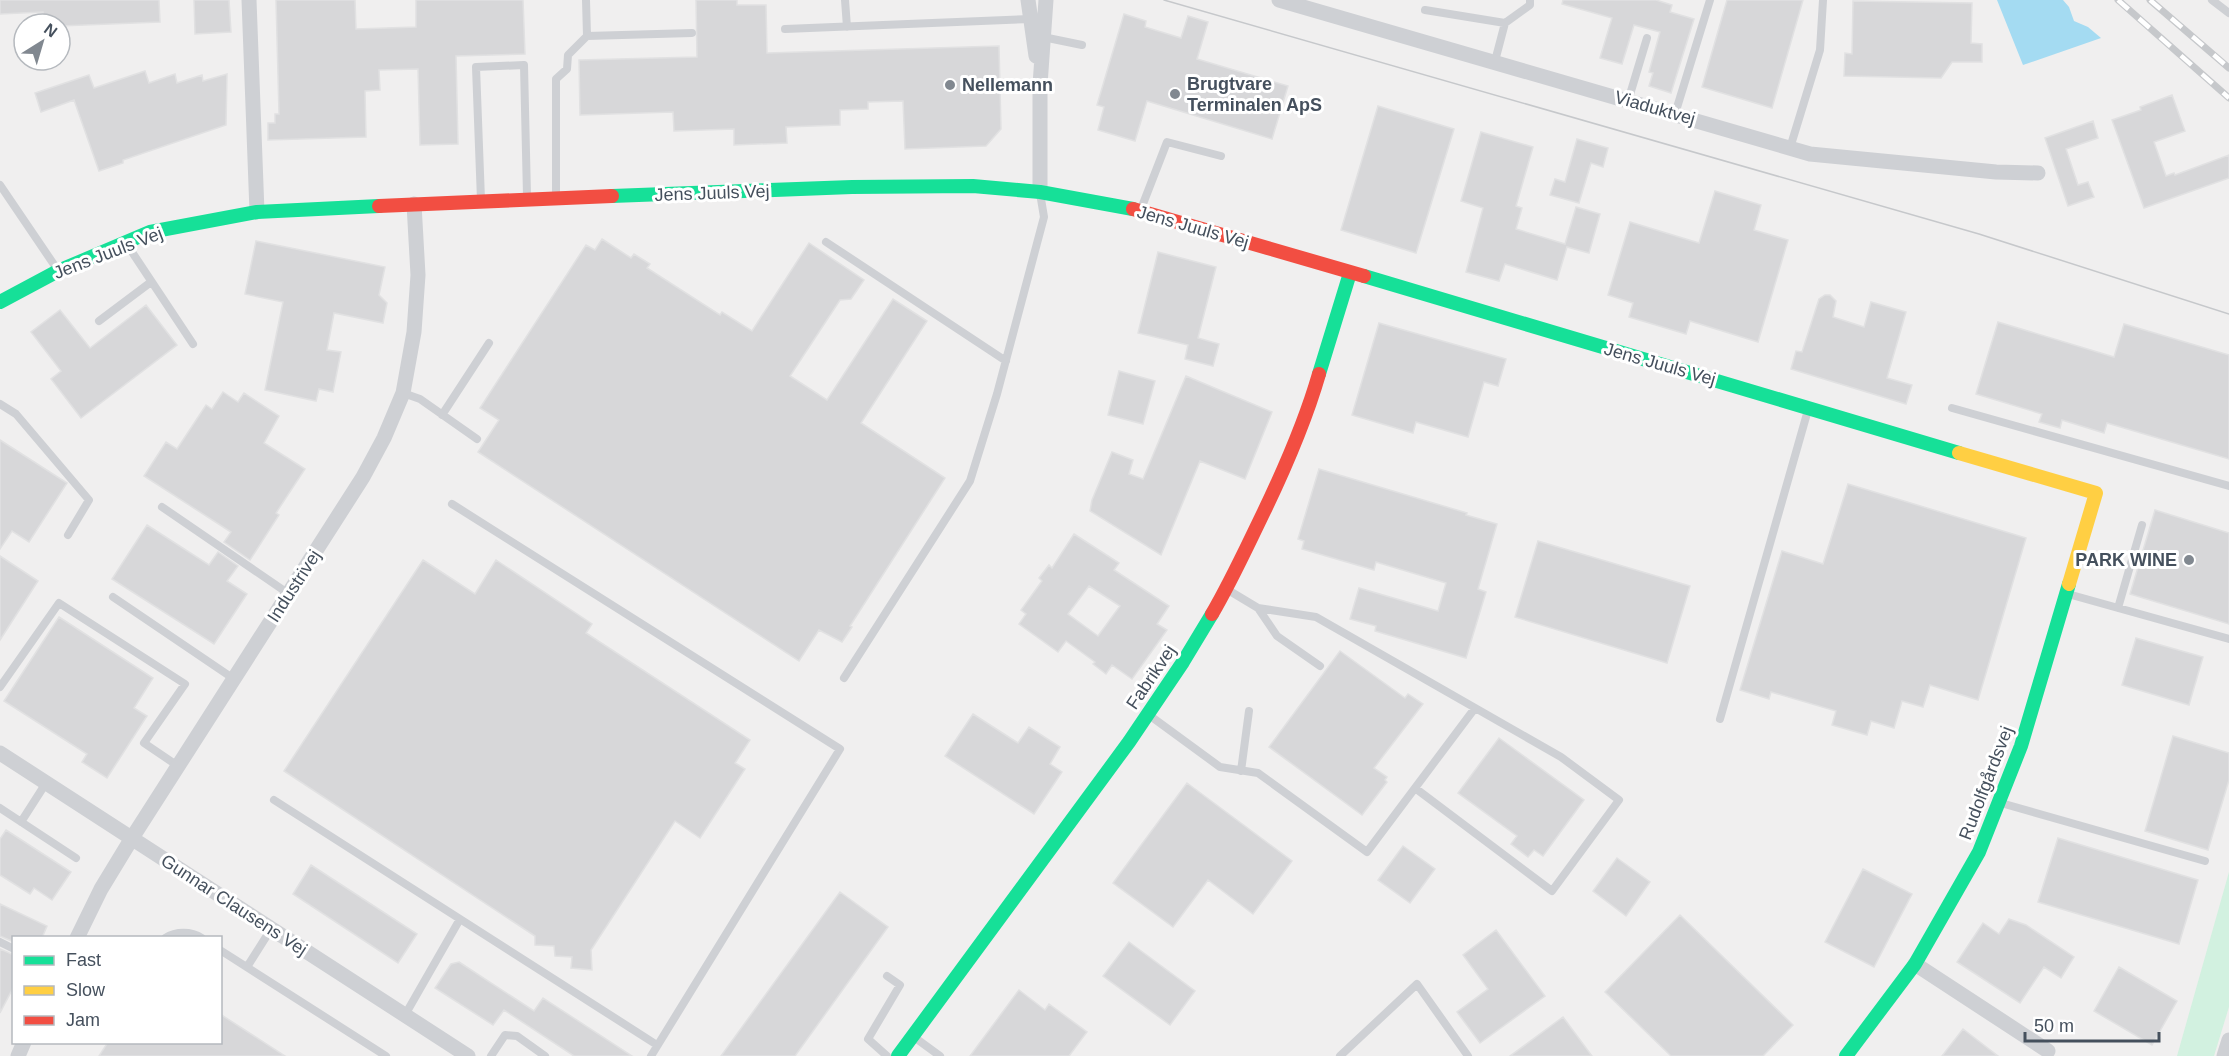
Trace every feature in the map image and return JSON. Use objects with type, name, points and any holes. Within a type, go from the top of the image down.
[{"type":"street","points":[[249,0],[257,212]]},
{"type":"street","points":[[1028,0],[1038,19]]},
{"type":"street","points":[[1040,192],[1038,19],[1046,0]]},
{"type":"street","name":"Viaduktvej","points":[[1279,0],[1810,154],[1996,172],[2038,173]]},
{"type":"street","name":"Jens Juuls Vej","points":[[0,302],[58,271],[150,232],[257,212],[527,199],[929,186],[973,186],[1040,192],[1140,210],[2096,493]]},
{"type":"street","name":"Industrivej","points":[[78,936],[101,889],[132,838],[363,477],[384,438],[403,393],[414,332],[418,274],[414,204]]},
{"type":"street","name":"Fabrikvej","points":[[898,1056],[1148,714],[1184,662],[1227,589],[1273,493],[1308,411],[1350,273]]},
{"type":"street","name":"Rudolfgårdsvej","points":[[1846,1056],[1915,964],[1979,852],[2021,746],[2096,493]]},
{"type":"street","name":"Gunnar Clausens Vej","points":[[0,753],[468,1056]]},
{"type":"street","points":[[1915,964],[2048,1051]]},
{"type":"street","points":[[2224,1056],[2229,1040]]},
{"type":"lane","points":[[586,0],[587,36]]},
{"type":"lane","points":[[845,0],[847,27]]},
{"type":"lane","points":[[1495,61],[1505,23],[1530,5],[1530,0]]},
{"type":"lane","points":[[1675,114],[1710,0]]},
{"type":"lane","points":[[1790,148],[1820,50],[1823,0]]},
{"type":"lane","points":[[2212,0],[2229,13]]},
{"type":"lane","points":[[1425,10],[1505,23]]},
{"type":"lane","points":[[785,29],[1038,19]]},
{"type":"lane","points":[[556,198],[556,79],[567,69],[568,55],[587,36],[692,33]]},
{"type":"lane","points":[[1038,36],[1082,45]]},
{"type":"lane","points":[[1628,100],[1647,38]]},
{"type":"lane","points":[[481,201],[476,67],[524,65],[527,199]]},
{"type":"lane","points":[[1140,210],[1167,142],[1221,156]]},
{"type":"lane","points":[[0,185],[58,271]]},
{"type":"lane","points":[[844,678],[970,481],[1006,360],[1044,217],[1040,192]]},
{"type":"lane","points":[[126,242],[193,344]]},
{"type":"lane","points":[[826,242],[1006,360]]},
{"type":"lane","points":[[99,321],[151,282]]},
{"type":"lane","points":[[442,414],[489,343]]},
{"type":"lane","points":[[403,393],[420,399],[477,439]]},
{"type":"lane","points":[[0,404],[16,414],[89,500],[68,535]]},
{"type":"lane","points":[[1720,719],[1808,408]]},
{"type":"lane","points":[[1952,408],[2229,486]]},
{"type":"lane","points":[[452,504],[840,749],[651,1056]]},
{"type":"lane","points":[[162,507],[289,594]]},
{"type":"lane","points":[[2118,608],[2142,525]]},
{"type":"lane","points":[[1227,589],[1258,608],[1316,617],[1561,757],[1619,801],[1551,891],[1415,788]]},
{"type":"lane","points":[[2066,594],[2229,639]]},
{"type":"lane","points":[[113,597],[234,679]]},
{"type":"lane","points":[[0,687],[59,603],[185,684],[144,743],[178,766]]},
{"type":"lane","points":[[1258,608],[1277,636],[1320,666]]},
{"type":"lane","points":[[1148,714],[1220,767],[1258,773],[1367,852],[1475,708]]},
{"type":"lane","points":[[1241,771],[1249,711]]},
{"type":"lane","points":[[21,822],[46,783]]},
{"type":"lane","points":[[274,800],[657,1045]]},
{"type":"lane","points":[[1999,802],[2205,861]]},
{"type":"lane","points":[[0,808],[76,858]]},
{"type":"lane","points":[[405,1016],[460,919]]},
{"type":"lane","points":[[247,967],[271,929]]},
{"type":"lane","points":[[168,936],[183,932],[196,936]]},
{"type":"lane","points":[[222,951],[386,1056]]},
{"type":"lane","points":[[887,976],[900,985],[868,1039],[887,1056]]},
{"type":"lane","points":[[1340,1056],[1417,984],[1468,1056]]},
{"type":"lane","points":[[491,1056],[505,1035],[517,1036],[545,1056]]},
{"type":"lane","points":[[913,1036],[940,1056]]},
{"type":"green space","points":[[2229,872],[2229,1007],[2214,1056],[2177,1056]]},
{"type":"water","points":[[1997,0],[2063,0],[2069,7],[2074,21],[2088,27],[2101,38],[2023,65]]},
{"type":"building","points":[[0,0],[159,0],[160,22],[72,26],[72,12],[0,14]]},
{"type":"building","points":[[194,0],[229,0],[231,32],[195,34]]},
{"type":"building","points":[[276,0],[355,0],[356,29],[416,27],[416,0],[523,0],[525,54],[456,56],[458,144],[420,145],[418,69],[379,70],[380,90],[365,91],[366,137],[268,140],[268,123],[275,123],[275,114],[279,114]]},
{"type":"building","points":[[696,0],[737,0],[737,5],[766,5],[767,53],[999,46],[1001,129],[986,146],[905,149],[903,101],[868,102],[868,109],[840,110],[840,125],[786,127],[787,143],[734,145],[734,129],[674,131],[673,112],[580,115],[579,60],[697,57]]},
{"type":"building","points":[[1563,0],[1656,0],[1672,5],[1670,12],[1694,19],[1671,93],[1649,86],[1653,73],[1649,72],[1660,32],[1634,25],[1622,64],[1600,58],[1612,18],[1562,4]]},
{"type":"building","points":[[1727,0],[1803,0],[1772,108],[1702,87]]},
{"type":"building","points":[[1853,1],[1972,3],[1971,43],[1982,44],[1982,62],[1952,62],[1941,78],[1844,76],[1845,53],[1852,54]]},
{"type":"building","points":[[1124,14],[1146,21],[1145,27],[1181,38],[1188,16],[1208,22],[1197,59],[1288,86],[1272,139],[1147,101],[1135,141],[1098,130],[1104,107],[1097,105]]},
{"type":"building","points":[[145,71],[149,83],[175,74],[177,83],[202,75],[203,81],[227,74],[226,125],[123,160],[123,163],[99,171],[74,100],[41,112],[35,93],[89,75],[94,88]]},
{"type":"building","points":[[2172,95],[2185,131],[2154,142],[2166,176],[2174,173],[2175,175],[2229,155],[2229,178],[2144,208],[2112,120],[2141,110],[2140,107]]},
{"type":"building","points":[[1378,106],[1454,129],[1416,253],[1341,230]]},
{"type":"building","points":[[2093,121],[2098,138],[2066,149],[2078,185],[2088,182],[2094,197],[2068,206],[2045,138]]},
{"type":"building","points":[[1481,132],[1533,147],[1516,206],[1522,208],[1516,229],[1565,244],[1576,207],[1600,214],[1589,253],[1567,247],[1557,280],[1505,264],[1499,281],[1466,272],[1483,208],[1461,201]]},
{"type":"building","points":[[1577,139],[1608,148],[1603,167],[1591,163],[1579,203],[1550,195],[1555,179],[1565,182]]},
{"type":"building","points":[[1715,191],[1761,205],[1754,230],[1788,240],[1758,342],[1690,321],[1686,334],[1629,317],[1633,303],[1608,295],[1630,222],[1699,243]]},
{"type":"building","points":[[602,239],[631,258],[634,254],[650,264],[647,268],[720,315],[722,312],[752,331],[809,243],[864,280],[851,299],[840,300],[790,376],[827,400],[893,299],[927,321],[861,423],[945,478],[842,642],[819,630],[799,661],[478,452],[499,420],[480,408],[586,245],[595,250]]},
{"type":"building","points":[[256,241],[385,267],[379,295],[387,303],[383,323],[334,313],[327,350],[341,352],[333,392],[319,389],[316,401],[265,390],[283,302],[245,294]]},
{"type":"building","points":[[1158,252],[1216,267],[1198,338],[1219,344],[1213,366],[1185,359],[1188,345],[1138,333]]},
{"type":"building","points":[[1830,295],[1836,301],[1833,317],[1864,327],[1871,302],[1906,312],[1887,378],[1912,385],[1906,404],[1791,369],[1796,351],[1802,352],[1819,299]]},
{"type":"building","points":[[146,305],[177,345],[81,418],[51,379],[61,371],[31,332],[60,310],[90,348]]},
{"type":"building","points":[[1998,322],[2114,357],[2124,324],[2229,355],[2229,459],[2107,423],[2104,433],[2062,420],[2060,428],[2039,422],[2042,414],[1976,394]]},
{"type":"building","points":[[1379,323],[1506,359],[1498,386],[1484,382],[1468,437],[1416,422],[1413,433],[1352,415]]},
{"type":"building","points":[[1119,371],[1155,381],[1143,424],[1108,415]]},
{"type":"building","points":[[1186,376],[1272,412],[1245,479],[1200,461],[1161,555],[1090,511],[1092,500],[1112,452],[1133,460],[1129,474],[1143,479]]},
{"type":"building","points":[[223,392],[238,402],[244,393],[279,416],[264,443],[305,469],[276,513],[279,515],[250,560],[224,542],[231,532],[144,476],[166,442],[177,449],[206,405],[212,409]]},
{"type":"building","points":[[0,440],[67,483],[29,542],[12,531],[0,549]]},
{"type":"building","points":[[1319,469],[1497,524],[1478,589],[1486,592],[1466,658],[1375,631],[1376,626],[1350,619],[1359,588],[1438,611],[1446,583],[1376,562],[1374,570],[1302,549],[1304,541],[1298,539]]},
{"type":"building","points":[[1848,484],[2026,538],[1978,700],[1930,685],[1923,707],[1902,701],[1894,728],[1871,721],[1867,735],[1832,725],[1836,711],[1771,692],[1769,699],[1740,690],[1782,551],[1823,564]]},
{"type":"building","points":[[2155,510],[2229,533],[2229,624],[2130,594]]},
{"type":"building","points":[[147,525],[209,565],[218,552],[238,566],[227,581],[247,594],[214,644],[112,579]]},
{"type":"building","points":[[1074,534],[1119,563],[1114,570],[1169,606],[1157,624],[1167,630],[1132,679],[1112,665],[1106,674],[1093,664],[1095,662],[1066,641],[1058,652],[1019,624],[1026,614],[1021,610],[1042,581],[1039,578],[1049,565],[1052,568]],"holes":[[[1089,586],[1120,606],[1098,636],[1068,614]]]},
{"type":"building","points":[[1538,541],[1690,586],[1667,663],[1515,617]]},
{"type":"building","points":[[0,556],[38,581],[0,640]]},
{"type":"building","points":[[423,560],[475,594],[496,560],[592,624],[586,633],[750,740],[735,763],[745,769],[700,838],[675,821],[591,950],[592,970],[571,968],[572,957],[555,956],[554,946],[535,945],[535,936],[284,771]]},
{"type":"building","points":[[59,617],[153,678],[134,708],[147,716],[107,778],[82,762],[87,754],[4,701]]},
{"type":"building","points":[[2136,638],[2203,657],[2189,705],[2122,685]]},
{"type":"building","points":[[1340,651],[1405,698],[1408,694],[1423,704],[1374,768],[1387,777],[1385,780],[1387,782],[1362,815],[1269,747]]},
{"type":"building","points":[[973,714],[1018,743],[1029,727],[1060,747],[1050,764],[1062,772],[1034,814],[945,756]]},
{"type":"building","points":[[2173,736],[2229,753],[2229,780],[2208,850],[2145,831]]},
{"type":"building","points":[[1499,738],[1584,800],[1543,856],[1534,850],[1528,857],[1511,844],[1517,836],[1458,793]]},
{"type":"building","points":[[1187,783],[1292,861],[1253,914],[1208,880],[1173,927],[1113,883]]},
{"type":"building","points":[[6,830],[71,872],[52,900],[34,888],[30,894],[0,875],[0,839]]},
{"type":"building","points":[[2058,838],[2198,880],[2179,944],[2038,902]]},
{"type":"building","points":[[1403,846],[1435,869],[1410,903],[1378,880]]},
{"type":"building","points":[[1617,858],[1650,882],[1626,916],[1593,891]]},
{"type":"building","points":[[311,865],[417,934],[398,963],[293,894]]},
{"type":"building","points":[[1863,869],[1912,894],[1874,967],[1825,942]]},
{"type":"building","points":[[840,892],[888,927],[795,1056],[721,1056]]},
{"type":"building","points":[[0,904],[47,926],[43,936],[12,936],[12,941],[0,936]]},
{"type":"building","points":[[1680,915],[1793,1025],[1763,1056],[1671,1056],[1605,992]]},
{"type":"building","points":[[2009,919],[2026,925],[2074,957],[2061,978],[2044,967],[2020,1003],[1957,962],[1983,923],[1999,934]]},
{"type":"building","points":[[1496,930],[1545,996],[1480,1043],[1457,1012],[1488,989],[1463,955]]},
{"type":"building","points":[[1129,942],[1195,991],[1170,1025],[1103,976]]},
{"type":"building","points":[[0,949],[12,954],[12,990],[0,1013]]},
{"type":"building","points":[[459,962],[534,1011],[543,998],[632,1056],[574,1056],[504,1010],[493,1025],[435,988],[451,964]]},
{"type":"building","points":[[2119,967],[2177,1001],[2152,1045],[2094,1011]]},
{"type":"building","points":[[1019,990],[1045,1010],[1049,1004],[1087,1032],[1069,1056],[970,1056]]},
{"type":"building","points":[[222,1015],[285,1056],[99,1056],[107,1044],[222,1044]]},
{"type":"building","points":[[1563,1017],[1592,1056],[1510,1056]]},
{"type":"building","points":[[1963,1029],[1998,1056],[1942,1056]]},
{"type":"tram line","points":[[1164,0],[1979,234],[2229,314]]},
{"type":"railway","points":[[2118,0],[2229,98]]},
{"type":"railway","points":[[2150,0],[2229,68]]},
{"type":"traffic: fast","points":[[612,196],[852,187],[973,186],[1040,192],[1133,209]]},
{"type":"traffic: fast","points":[[0,302],[58,271],[150,232],[257,212],[379,206]]},
{"type":"traffic: fast","points":[[1319,374],[1350,273]]},
{"type":"traffic: fast","points":[[1364,276],[1959,453]]},
{"type":"traffic: fast","points":[[1846,1056],[1915,964],[1979,852],[2021,746],[2069,584]]},
{"type":"traffic: fast","points":[[898,1056],[1129,742],[1212,614]]},
{"type":"traffic: slow","points":[[1959,453],[2096,493],[2069,584]]},
{"type":"traffic: jam","points":[[379,206],[612,196]]},
{"type":"traffic: jam","points":[[1133,209],[1364,276]]},
{"type":"traffic: jam","points":[[1212,614],[1236,570],[1284,469],[1307,412],[1319,374]]},
{"type":"place","name":"Nellemann","points":[[950,85]]},
{"type":"place","name":"Brugtvare Terminalen ApS","points":[[1175,94]]},
{"type":"place","name":"PARK WINE","points":[[2189,560]]}]
